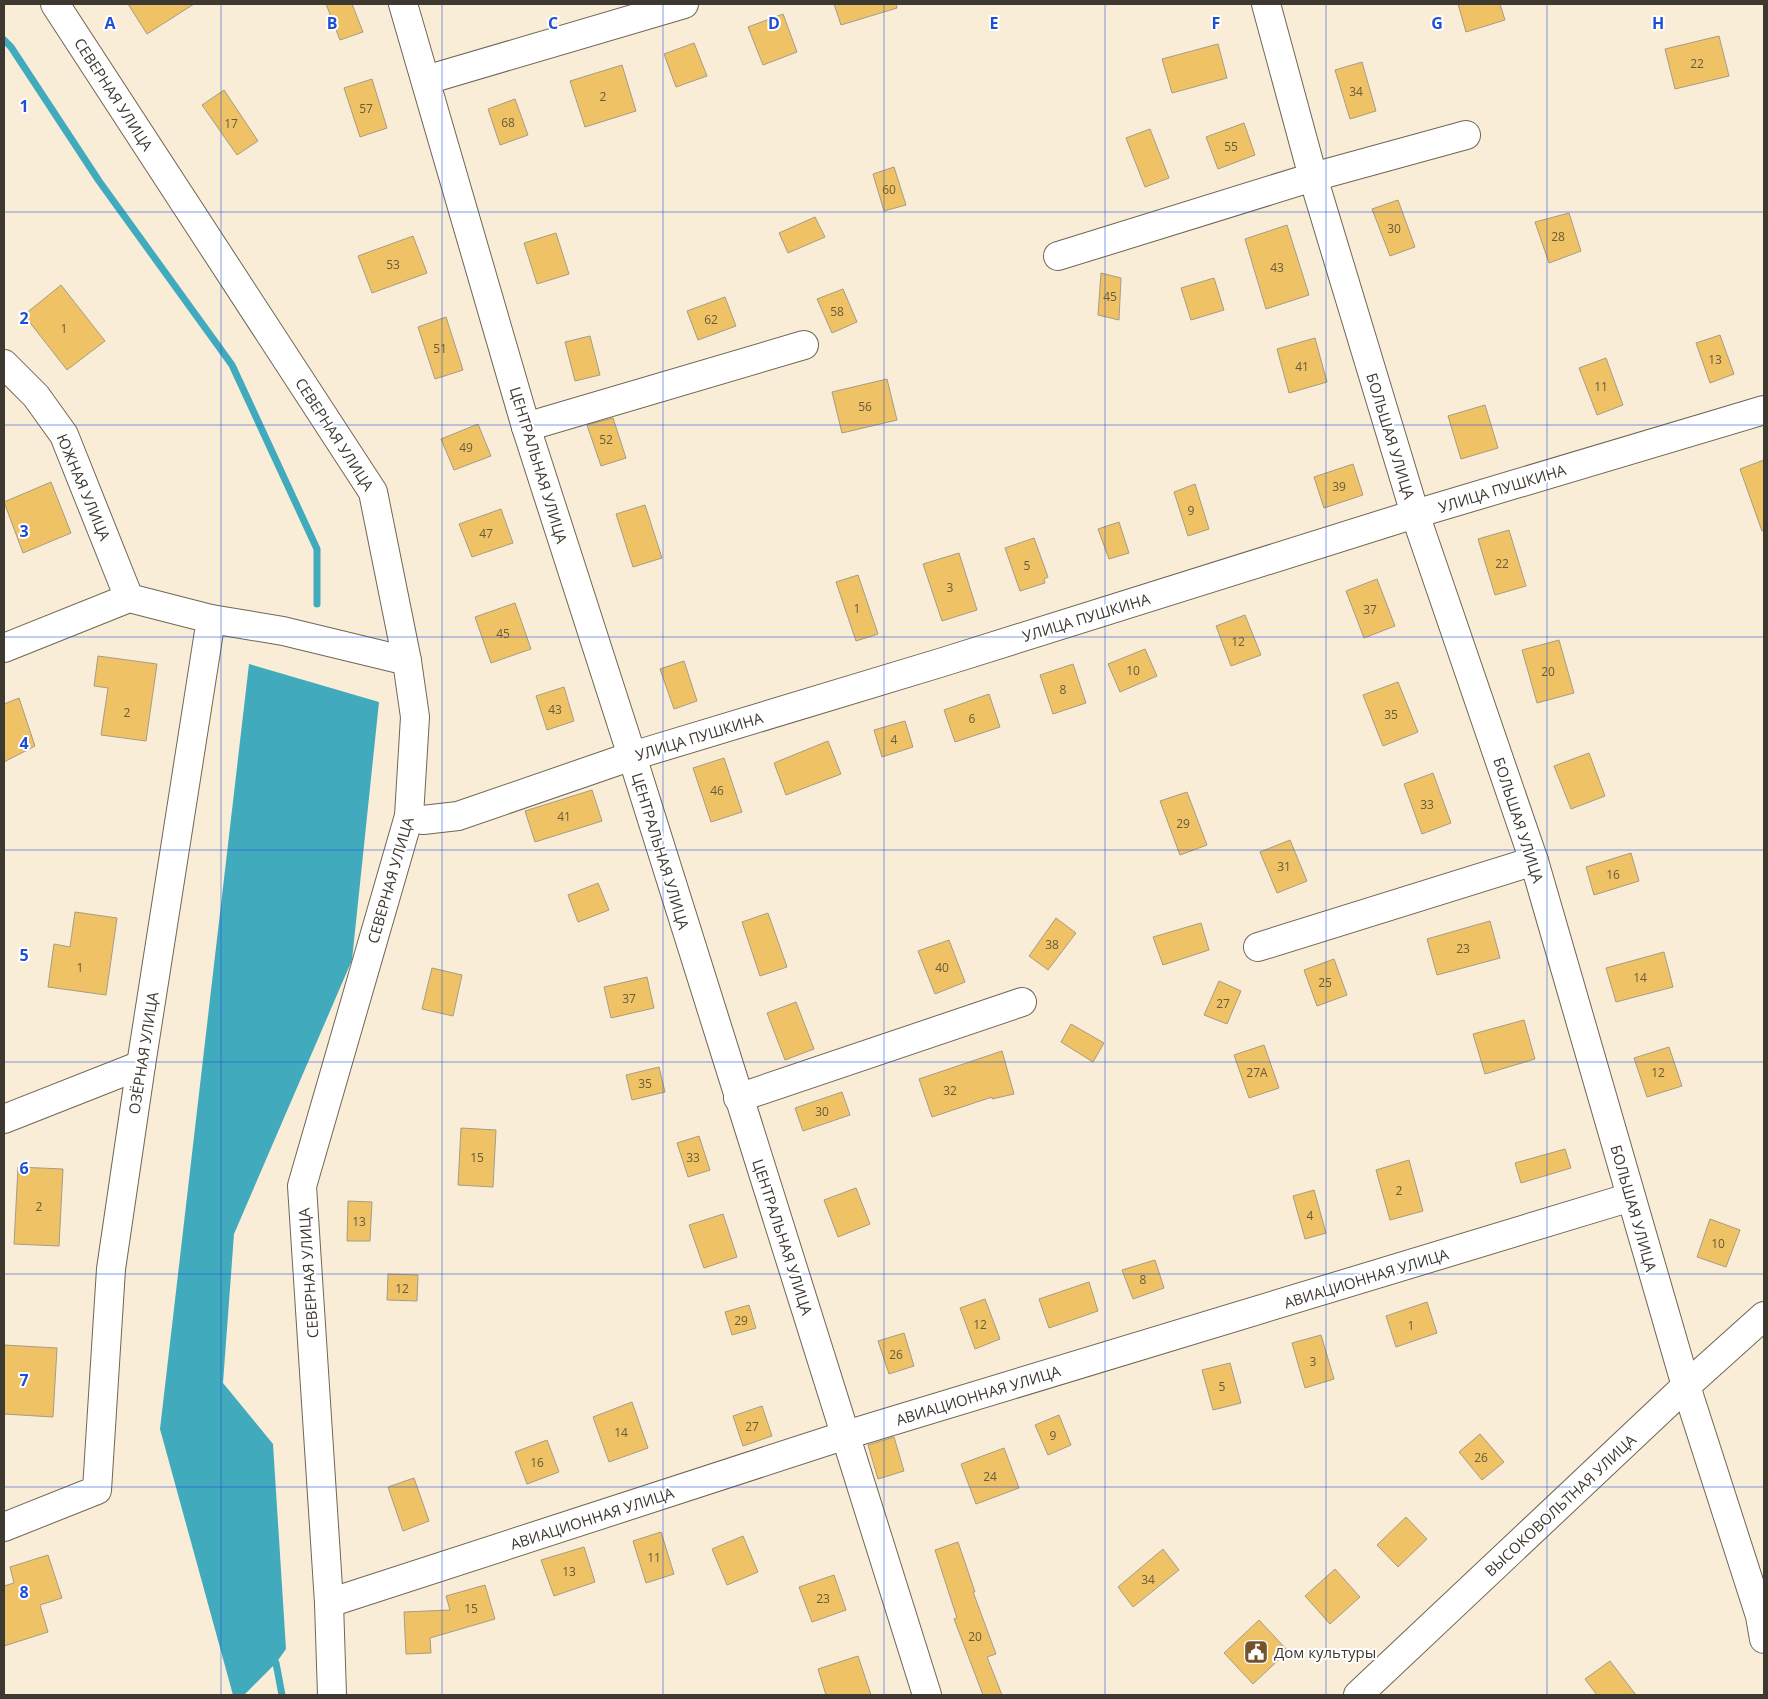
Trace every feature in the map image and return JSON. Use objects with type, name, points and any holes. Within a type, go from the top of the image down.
[{"type":"street","name":"СЕВЕРНАЯ УЛИЦА","points":[[55,4],[374,492],[407,661],[415,717],[409,816],[302,1186],[329,1603],[332,1695]]},
{"type":"street","name":"ЦЕНТРАЛЬНАЯ УЛИЦА","points":[[403,4],[526,427],[632,756],[927,1695]]},
{"type":"street","points":[[426,80],[684,4]]},
{"type":"street","name":"БОЛЬШАЯ УЛИЦА","points":[[1266,4],[1313,177],[1415,514],[1534,861],[1686,1386],[1760,1616],[1764,1639]]},
{"type":"street","points":[[1058,256],[1313,177],[1466,135]]},
{"type":"street","points":[[526,427],[804,345]]},
{"type":"street","name":"ЮЖНАЯ УЛИЦА","points":[[4,364],[36,396],[64,435],[129,598]]},
{"type":"street","name":"УЛИЦА ПУШКИНА","points":[[409,816],[423,820],[458,816],[632,756],[943,662],[1415,514],[1764,410]]},
{"type":"street","points":[[4,648],[129,598],[211,619],[283,631],[407,661]]},
{"type":"street","name":"ОЗЁРНАЯ УЛИЦА","points":[[4,1527],[97,1490],[111,1269],[211,619]]},
{"type":"street","points":[[1258,947],[1534,861]]},
{"type":"street","points":[[738,1098],[1022,1002]]},
{"type":"street","points":[[4,1119],[141,1065]]},
{"type":"street","name":"АВИАЦИОННАЯ УЛИЦА","points":[[329,1603],[846,1435],[1631,1197]]},
{"type":"street","name":"ВЫСОКОВОЛЬТНАЯ УЛИЦА","points":[[1358,1695],[1686,1386],[1764,1316]]},
{"type":"water","points":[[249,664],[379,702],[352,960],[234,1234],[223,1383],[273,1444],[286,1649],[276,1663],[244,1695],[233,1695],[160,1429]]},
{"type":"building","points":[[128,4],[194,4],[147,34]]},
{"type":"building","points":[[326,4],[352,4],[363,32],[340,40]]},
{"type":"building","points":[[834,4],[896,4],[897,8],[841,25]]},
{"type":"building","points":[[1458,4],[1500,4],[1505,20],[1466,32]]},
{"type":"building","points":[[783,14],[797,52],[763,65],[748,27]]},
{"type":"building","points":[[1719,36],[1729,76],[1675,89],[1665,49]]},
{"type":"building","points":[[694,43],[707,76],[676,87],[664,54]]},
{"type":"building","points":[[1218,44],[1227,78],[1172,93],[1162,59]]},
{"type":"building","points":[[1362,62],[1376,111],[1350,119],[1335,70]]},
{"type":"building","points":[[622,65],[636,111],[585,127],[570,81]]},
{"type":"building","points":[[372,79],[387,128],[360,137],[344,88]]},
{"type":"building","points":[[224,90],[258,141],[237,155],[202,105]]},
{"type":"building","points":[[515,99],[528,135],[500,145],[488,109]]},
{"type":"building","points":[[1244,123],[1255,155],[1218,169],[1206,137]]},
{"type":"building","points":[[1150,129],[1169,178],[1145,187],[1126,138]]},
{"type":"building","points":[[894,167],[906,205],[884,211],[873,174]]},
{"type":"building","points":[[1398,200],[1415,247],[1390,256],[1372,209]]},
{"type":"building","points":[[1569,213],[1581,251],[1549,263],[1535,222]]},
{"type":"building","points":[[815,217],[825,237],[788,253],[779,233]]},
{"type":"building","points":[[1287,225],[1309,295],[1266,309],[1245,239]]},
{"type":"building","points":[[556,233],[569,274],[537,284],[524,243]]},
{"type":"building","points":[[413,236],[427,273],[372,293],[358,256]]},
{"type":"building","points":[[1101,273],[1121,278],[1119,320],[1098,315]]},
{"type":"building","points":[[1214,278],[1224,310],[1191,320],[1181,288]]},
{"type":"building","points":[[61,285],[105,341],[67,370],[24,315]]},
{"type":"building","points":[[843,289],[857,322],[832,333],[817,299]]},
{"type":"building","points":[[725,297],[736,326],[698,340],[687,311]]},
{"type":"building","points":[[446,317],[463,370],[435,379],[418,327]]},
{"type":"building","points":[[1720,335],[1734,374],[1710,383],[1696,343]]},
{"type":"building","points":[[590,336],[600,375],[575,381],[565,342]]},
{"type":"building","points":[[1315,338],[1327,382],[1289,393],[1277,349]]},
{"type":"building","points":[[1606,358],[1623,405],[1597,415],[1579,368]]},
{"type":"building","points":[[887,379],[897,420],[842,433],[832,392]]},
{"type":"building","points":[[1485,405],[1498,448],[1461,459],[1448,416]]},
{"type":"building","points":[[613,418],[626,458],[601,466],[587,425]]},
{"type":"building","points":[[478,424],[491,456],[454,470],[441,439]]},
{"type":"building","points":[[1764,460],[1764,531],[1762,531],[1740,469]]},
{"type":"building","points":[[1353,464],[1363,495],[1324,508],[1314,477]]},
{"type":"building","points":[[51,482],[71,533],[23,553],[4,502]]},
{"type":"building","points":[[1195,484],[1209,529],[1188,536],[1174,492]]},
{"type":"building","points":[[645,505],[662,558],[633,567],[616,514]]},
{"type":"building","points":[[501,509],[513,543],[472,557],[459,524]]},
{"type":"building","points":[[1119,522],[1129,553],[1109,559],[1098,529]]},
{"type":"building","points":[[1509,530],[1526,586],[1495,595],[1478,539]]},
{"type":"building","points":[[1034,538],[1048,577],[1044,579],[1045,583],[1020,591],[1005,548]]},
{"type":"building","points":[[959,553],[977,610],[942,621],[923,564]]},
{"type":"building","points":[[858,575],[878,634],[856,641],[836,582]]},
{"type":"building","points":[[1377,579],[1395,626],[1364,638],[1346,591]]},
{"type":"building","points":[[515,603],[531,649],[491,663],[475,617]]},
{"type":"building","points":[[1245,615],[1261,655],[1231,666],[1216,626]]},
{"type":"building","points":[[1559,640],[1574,693],[1537,703],[1522,650]]},
{"type":"building","points":[[1145,649],[1157,676],[1120,692],[1108,664]]},
{"type":"building","points":[[98,656],[157,664],[146,741],[101,735],[108,688],[94,686]]},
{"type":"building","points":[[684,661],[697,701],[674,709],[660,669]]},
{"type":"building","points":[[1073,664],[1086,703],[1053,714],[1040,675]]},
{"type":"building","points":[[1398,682],[1418,732],[1383,746],[1363,695]]},
{"type":"building","points":[[564,687],[574,721],[547,730],[536,696]]},
{"type":"building","points":[[989,694],[1000,727],[955,742],[944,710]]},
{"type":"building","points":[[19,698],[35,746],[4,762],[4,704]]},
{"type":"building","points":[[905,721],[913,747],[882,757],[874,730]]},
{"type":"building","points":[[828,741],[841,774],[786,795],[774,763]]},
{"type":"building","points":[[1589,753],[1605,796],[1571,809],[1554,766]]},
{"type":"building","points":[[724,758],[742,812],[711,822],[693,768]]},
{"type":"building","points":[[1433,773],[1451,823],[1422,834],[1404,784]]},
{"type":"building","points":[[592,790],[602,821],[535,842],[525,811]]},
{"type":"building","points":[[1187,792],[1207,845],[1180,855],[1160,801]]},
{"type":"building","points":[[1290,840],[1307,881],[1277,893],[1260,852]]},
{"type":"building","points":[[1631,853],[1639,881],[1594,895],[1586,867]]},
{"type":"building","points":[[598,883],[609,910],[578,922],[568,895]]},
{"type":"building","points":[[75,912],[117,918],[106,995],[48,987],[54,944],[70,947]]},
{"type":"building","points":[[768,913],[787,967],[760,976],[742,922]]},
{"type":"building","points":[[1056,918],[1076,933],[1048,970],[1029,956]]},
{"type":"building","points":[[1490,921],[1500,958],[1437,975],[1427,939]]},
{"type":"building","points":[[1201,923],[1209,950],[1163,965],[1153,937]]},
{"type":"building","points":[[949,940],[965,982],[935,994],[918,951]]},
{"type":"building","points":[[1664,952],[1673,987],[1616,1002],[1606,968]]},
{"type":"building","points":[[1334,959],[1347,995],[1317,1006],[1304,970]]},
{"type":"building","points":[[432,968],[462,975],[453,1016],[422,1009]]},
{"type":"building","points":[[647,977],[654,1008],[611,1018],[604,987]]},
{"type":"building","points":[[1219,981],[1241,991],[1227,1024],[1204,1015]]},
{"type":"building","points":[[796,1002],[814,1049],[785,1060],[767,1013]]},
{"type":"building","points":[[1524,1020],[1535,1059],[1485,1074],[1473,1034]]},
{"type":"building","points":[[1071,1024],[1104,1043],[1093,1062],[1061,1042]]},
{"type":"building","points":[[1264,1045],[1279,1088],[1249,1098],[1234,1055]]},
{"type":"building","points":[[1669,1047],[1682,1086],[1647,1097],[1634,1058]]},
{"type":"building","points":[[1002,1051],[1014,1094],[992,1099],[992,1097],[932,1117],[919,1079]]},
{"type":"building","points":[[659,1067],[665,1092],[632,1100],[626,1075]]},
{"type":"building","points":[[842,1092],[850,1115],[803,1131],[795,1108]]},
{"type":"building","points":[[461,1128],[496,1130],[493,1187],[458,1185]]},
{"type":"building","points":[[699,1136],[710,1170],[688,1177],[677,1143]]},
{"type":"building","points":[[1565,1149],[1571,1168],[1521,1183],[1515,1163]]},
{"type":"building","points":[[1409,1160],[1423,1211],[1390,1220],[1376,1170]]},
{"type":"building","points":[[18,1167],[63,1169],[59,1246],[14,1244]]},
{"type":"building","points":[[856,1188],[870,1224],[838,1237],[824,1200]]},
{"type":"building","points":[[1314,1190],[1326,1233],[1305,1239],[1293,1196]]},
{"type":"building","points":[[348,1201],[372,1202],[370,1241],[347,1241]]},
{"type":"building","points":[[723,1214],[737,1257],[704,1268],[689,1225]]},
{"type":"building","points":[[1710,1219],[1740,1230],[1726,1267],[1697,1257]]},
{"type":"building","points":[[1155,1260],[1164,1288],[1133,1299],[1122,1270]]},
{"type":"building","points":[[388,1274],[418,1275],[417,1301],[387,1300]]},
{"type":"building","points":[[1089,1282],[1098,1311],[1049,1328],[1039,1299]]},
{"type":"building","points":[[985,1299],[1000,1339],[975,1349],[960,1308]]},
{"type":"building","points":[[1427,1302],[1437,1333],[1396,1347],[1386,1316]]},
{"type":"building","points":[[749,1305],[756,1328],[732,1335],[725,1312]]},
{"type":"building","points":[[904,1333],[914,1366],[889,1374],[878,1341]]},
{"type":"building","points":[[1321,1335],[1334,1379],[1305,1388],[1292,1343]]},
{"type":"building","points":[[4,1345],[57,1348],[53,1417],[4,1414]]},
{"type":"building","points":[[1230,1363],[1241,1403],[1213,1410],[1202,1370]]},
{"type":"building","points":[[632,1402],[648,1448],[609,1462],[593,1417]]},
{"type":"building","points":[[762,1406],[772,1436],[743,1446],[733,1416]]},
{"type":"building","points":[[1059,1415],[1071,1445],[1048,1455],[1035,1425]]},
{"type":"building","points":[[1480,1434],[1504,1462],[1482,1480],[1459,1452]]},
{"type":"building","points":[[894,1437],[904,1471],[878,1479],[868,1445]]},
{"type":"building","points":[[547,1440],[559,1472],[527,1484],[515,1452]]},
{"type":"building","points":[[1004,1448],[1019,1488],[976,1504],[961,1464]]},
{"type":"building","points":[[414,1478],[429,1521],[403,1531],[388,1487]]},
{"type":"building","points":[[1406,1517],[1427,1539],[1398,1567],[1377,1545]]},
{"type":"building","points":[[661,1532],[674,1574],[646,1583],[633,1541]]},
{"type":"building","points":[[743,1536],[758,1572],[727,1585],[712,1549]]},
{"type":"building","points":[[958,1542],[975,1592],[973,1592],[996,1654],[987,1657],[1002,1695],[983,1695],[954,1619],[957,1618],[935,1550]]},
{"type":"building","points":[[584,1547],[595,1582],[554,1596],[541,1560]]},
{"type":"building","points":[[1163,1549],[1179,1570],[1133,1607],[1118,1587]]},
{"type":"building","points":[[48,1555],[62,1598],[40,1605],[48,1632],[4,1646],[4,1586],[14,1583],[10,1567]]},
{"type":"building","points":[[1335,1569],[1360,1597],[1330,1624],[1305,1596]]},
{"type":"building","points":[[834,1575],[846,1610],[812,1622],[799,1587]]},
{"type":"building","points":[[485,1585],[495,1619],[430,1638],[431,1653],[406,1654],[404,1612],[450,1610],[446,1596]]},
{"type":"building","name":"Дом культуры","points":[[1259,1620],[1288,1651],[1253,1684],[1224,1653]]},
{"type":"building","points":[[858,1656],[871,1695],[826,1695],[818,1669]]},
{"type":"building","points":[[1610,1661],[1636,1695],[1597,1695],[1585,1679]]},
{"type":"waterway","points":[[4,40],[11,47],[99,181],[232,365],[317,549],[317,604]]},
{"type":"waterway","points":[[276,1663],[282,1695]]},
{"type":"place","name":"Дом культуры","points":[[1256,1652]]}]
